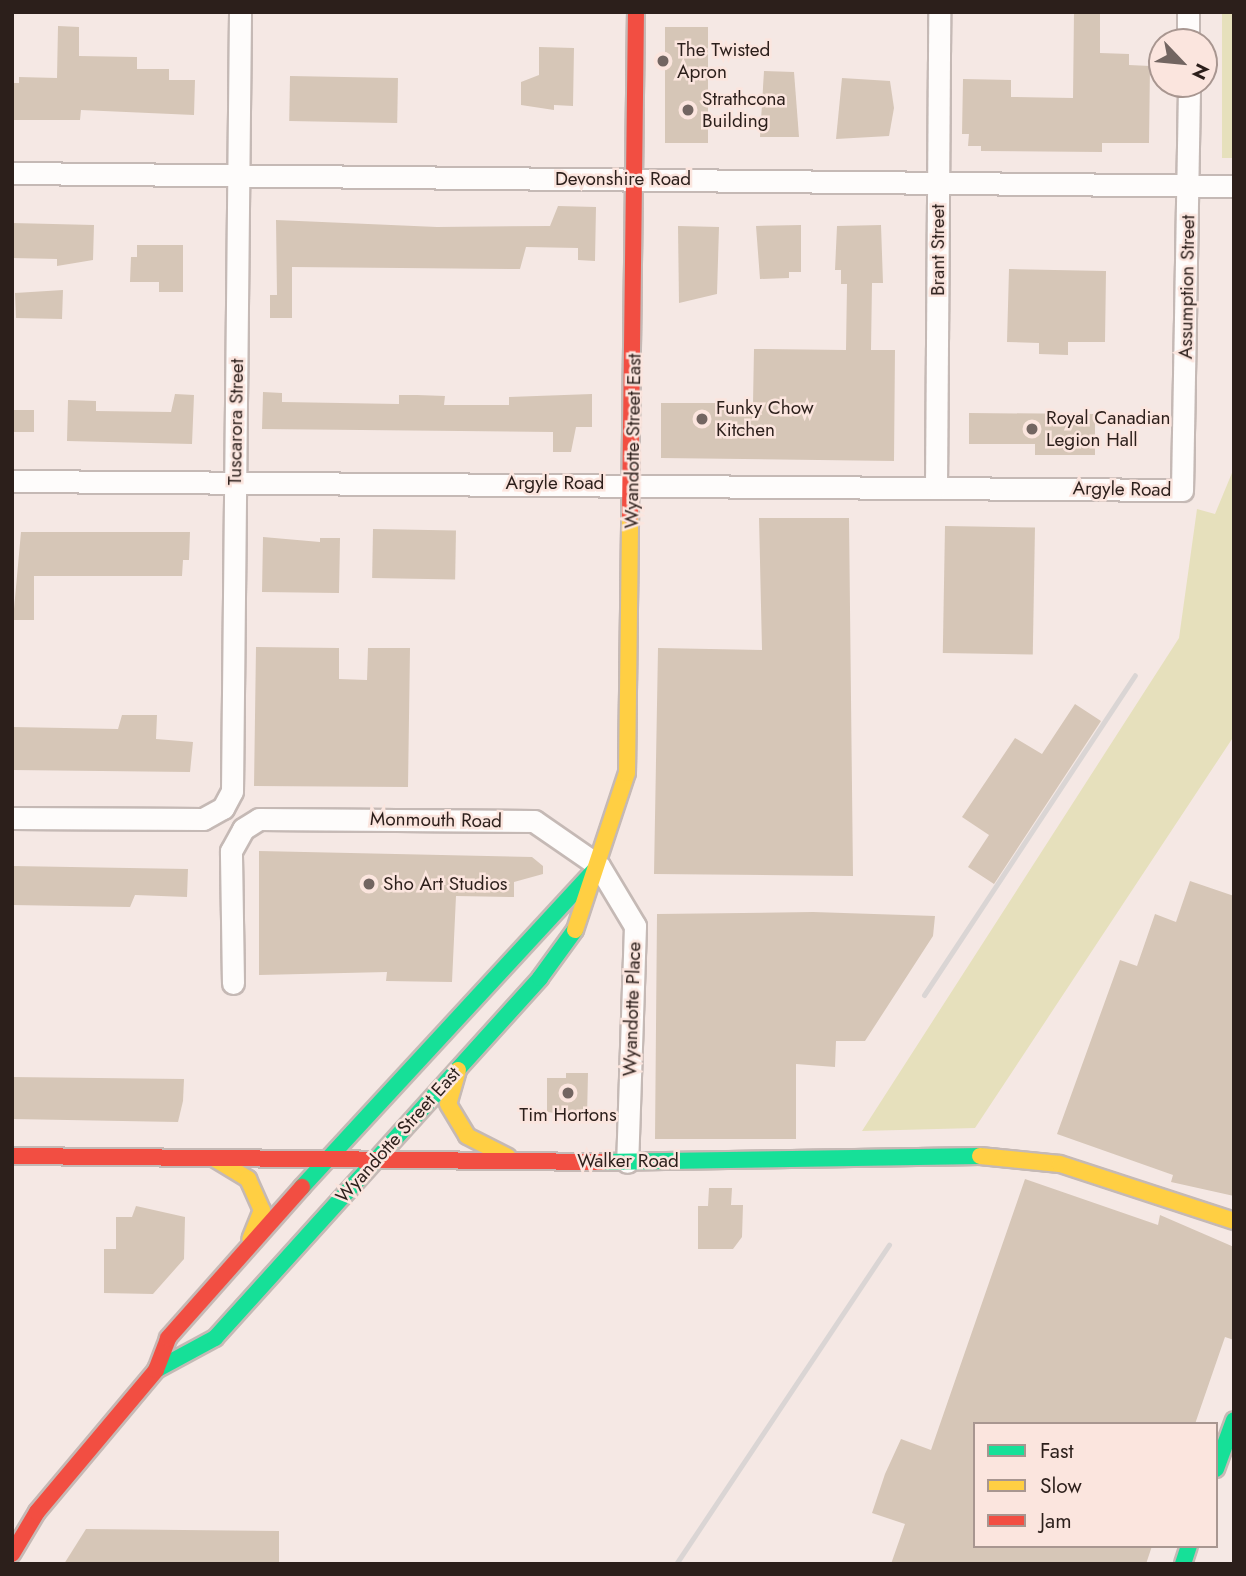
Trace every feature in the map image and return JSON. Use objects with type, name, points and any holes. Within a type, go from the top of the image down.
[{"type":"main road","name":"Wyandotte Street East","points":[[156,1370],[215,1338],[459,1069],[576,928],[599,866],[628,773],[636,12]]},
{"type":"main road","name":"Wyandotte Street East","points":[[12,1554],[37,1512],[156,1370],[168,1338],[328,1159],[599,866]]},
{"type":"main road","points":[[459,1069],[448,1104],[467,1136],[515,1160]]},
{"type":"main road","name":"Walker Road","points":[[12,1156],[627,1162],[979,1156],[1046,1161],[1234,1221]]},
{"type":"main road","points":[[215,1158],[248,1179],[262,1210],[244,1252]]},
{"type":"main road","points":[[1218,1464],[1234,1420]]},
{"type":"street","name":"Tuscarora Street","points":[[12,818],[204,819],[223,808],[232,791],[240,12]]},
{"type":"street","name":"Brant Street","points":[[936,487],[939,12]]},
{"type":"street","name":"Assumption Street","points":[[1182,490],[1189,98]]},
{"type":"street","name":"Devonshire Road","points":[[12,173],[1234,187]]},
{"type":"street","name":"Argyle Road","points":[[12,481],[1182,490]]},
{"type":"street","name":"Monmouth Road","points":[[233,983],[231,850],[243,829],[259,818],[534,821],[599,866]]},
{"type":"street","name":"Wyandotte Place","points":[[599,866],[635,926],[627,1162]]},
{"type":"shaded area","points":[[1222,12],[1234,12],[1234,158],[1222,158]]},
{"type":"shaded area","points":[[1234,468],[1234,736],[975,1128],[862,1131],[1179,638],[1197,509],[1215,514]]},
{"type":"building","points":[[1074,12],[1100,12],[1100,53],[1129,54],[1129,65],[1148,66],[1149,143],[1102,143],[1102,152],[981,151],[981,146],[968,146],[969,134],[962,134],[963,79],[1011,80],[1011,97],[1073,98]]},
{"type":"building","points":[[58,26],[79,27],[79,56],[137,57],[137,69],[169,69],[169,80],[195,80],[194,115],[81,110],[80,120],[12,120],[12,83],[19,83],[19,77],[57,78]]},
{"type":"building","name":"Strathcona Building","points":[[665,27],[708,27],[708,143],[665,143]]},
{"type":"building","points":[[539,47],[574,48],[573,106],[554,105],[554,110],[521,105],[521,82],[539,75]]},
{"type":"building","points":[[764,71],[794,72],[799,137],[760,137]]},
{"type":"building","points":[[290,76],[398,78],[397,123],[289,121]]},
{"type":"building","points":[[842,78],[890,81],[894,108],[889,136],[836,139]]},
{"type":"building","points":[[558,206],[596,207],[595,261],[578,260],[578,248],[526,247],[520,269],[292,267],[292,318],[270,318],[270,295],[277,295],[276,220],[437,227],[550,226]]},
{"type":"building","points":[[12,223],[94,225],[93,260],[57,266],[57,259],[12,258]]},
{"type":"building","points":[[801,225],[801,272],[789,272],[789,278],[760,279],[756,226]]},
{"type":"building","points":[[881,225],[883,283],[872,283],[871,350],[895,350],[894,461],[661,458],[661,403],[753,403],[754,349],[846,350],[847,284],[841,284],[841,270],[835,270],[837,226]]},
{"type":"building","points":[[678,226],[719,227],[717,294],[679,303]]},
{"type":"building","points":[[137,245],[183,245],[183,292],[159,292],[159,282],[130,282],[131,257],[137,257]]},
{"type":"building","points":[[1009,269],[1106,271],[1105,342],[1068,342],[1068,355],[1039,354],[1039,343],[1007,342]]},
{"type":"building","points":[[63,290],[62,319],[16,318],[15,293]]},
{"type":"building","points":[[263,392],[282,393],[282,402],[399,404],[399,395],[445,396],[444,405],[509,405],[509,397],[592,394],[592,427],[576,427],[571,452],[553,452],[553,432],[262,429]]},
{"type":"building","points":[[175,394],[194,395],[192,444],[67,441],[68,400],[96,401],[96,411],[171,412]]},
{"type":"building","points":[[14,410],[34,410],[34,432],[14,432]]},
{"type":"building","name":"Royal Canadian Legion Hall","points":[[969,413],[1095,414],[1095,455],[1035,455],[1035,444],[969,444]]},
{"type":"building","points":[[759,518],[849,518],[853,876],[654,874],[658,648],[762,650]]},
{"type":"building","points":[[945,526],[1035,528],[1033,655],[943,653]]},
{"type":"building","points":[[373,529],[456,530],[455,579],[372,578]]},
{"type":"building","points":[[21,532],[190,532],[189,560],[183,560],[182,576],[34,576],[34,620],[13,620]]},
{"type":"building","points":[[263,537],[320,542],[320,538],[340,538],[339,593],[262,592]]},
{"type":"building","points":[[256,647],[339,648],[339,679],[367,680],[368,648],[410,648],[408,787],[254,786]]},
{"type":"building","points":[[1075,704],[1101,721],[994,884],[968,867],[989,835],[962,817],[1015,738],[1042,754]]},
{"type":"building","points":[[122,715],[157,715],[156,739],[193,742],[190,772],[12,770],[12,727],[118,729]]},
{"type":"building","points":[[259,851],[532,857],[543,866],[543,874],[514,882],[514,897],[456,896],[452,982],[386,981],[387,972],[259,975]]},
{"type":"building","points":[[12,866],[188,869],[187,897],[135,895],[130,907],[12,905]]},
{"type":"building","points":[[1190,881],[1234,896],[1234,1196],[1171,1182],[1173,1175],[1057,1134],[1120,960],[1137,966],[1155,914],[1176,922]]},
{"type":"building","points":[[813,912],[935,916],[933,936],[865,1041],[836,1041],[835,1067],[796,1064],[796,1139],[655,1139],[657,914]]},
{"type":"building","name":"Tim Hortons","points":[[566,1073],[588,1073],[587,1117],[547,1112],[547,1078],[566,1078]]},
{"type":"building","points":[[12,1077],[184,1079],[183,1101],[178,1122],[12,1119]]},
{"type":"building","points":[[1025,1179],[1158,1225],[1160,1215],[1234,1247],[1234,1340],[1225,1337],[1196,1422],[973,1422],[973,1548],[1151,1548],[1146,1564],[891,1564],[905,1524],[872,1513],[885,1474],[901,1439],[931,1450]]},
{"type":"building","points":[[709,1188],[732,1188],[731,1205],[743,1205],[742,1237],[733,1249],[698,1249],[698,1206],[708,1206]]},
{"type":"building","points":[[136,1206],[185,1217],[184,1259],[153,1294],[104,1293],[104,1249],[116,1249],[116,1217],[132,1217]]},
{"type":"building","points":[[86,1529],[279,1531],[279,1564],[64,1564]]},
{"type":"railway","points":[[924,995],[1135,675]]},
{"type":"railway","points":[[676,1564],[889,1245]]},
{"type":"traffic: fast","points":[[302,1187],[593,872]]},
{"type":"traffic: fast","points":[[156,1370],[215,1338],[540,978],[575,930]]},
{"type":"traffic: fast","points":[[602,1162],[980,1156]]},
{"type":"traffic: fast","points":[[1218,1464],[1234,1420]]},
{"type":"traffic: fast","points":[[1183,1564],[1188,1548]]},
{"type":"traffic: slow","points":[[575,930],[627,773],[630,516]]},
{"type":"traffic: slow","points":[[458,1070],[448,1104],[467,1136],[508,1157]]},
{"type":"traffic: slow","points":[[980,1156],[1060,1164],[1234,1221]]},
{"type":"traffic: slow","points":[[215,1159],[248,1179],[262,1210],[250,1239]]},
{"type":"traffic: jam","points":[[630,516],[636,12]]},
{"type":"traffic: jam","points":[[12,1156],[602,1162]]},
{"type":"traffic: jam","points":[[12,1554],[37,1512],[156,1370],[168,1338],[302,1187]]},
{"type":"place","name":"The Twisted Apron","points":[[663,61]]},
{"type":"place","name":"Strathcona Building","points":[[688,110]]},
{"type":"place","name":"Funky Chow Kitchen","points":[[702,419]]},
{"type":"place","name":"Royal Canadian Legion Hall","points":[[1032,429]]},
{"type":"place","name":"Sho Art Studios","points":[[369,884]]},
{"type":"place","name":"Tim Hortons","points":[[568,1093]]}]
